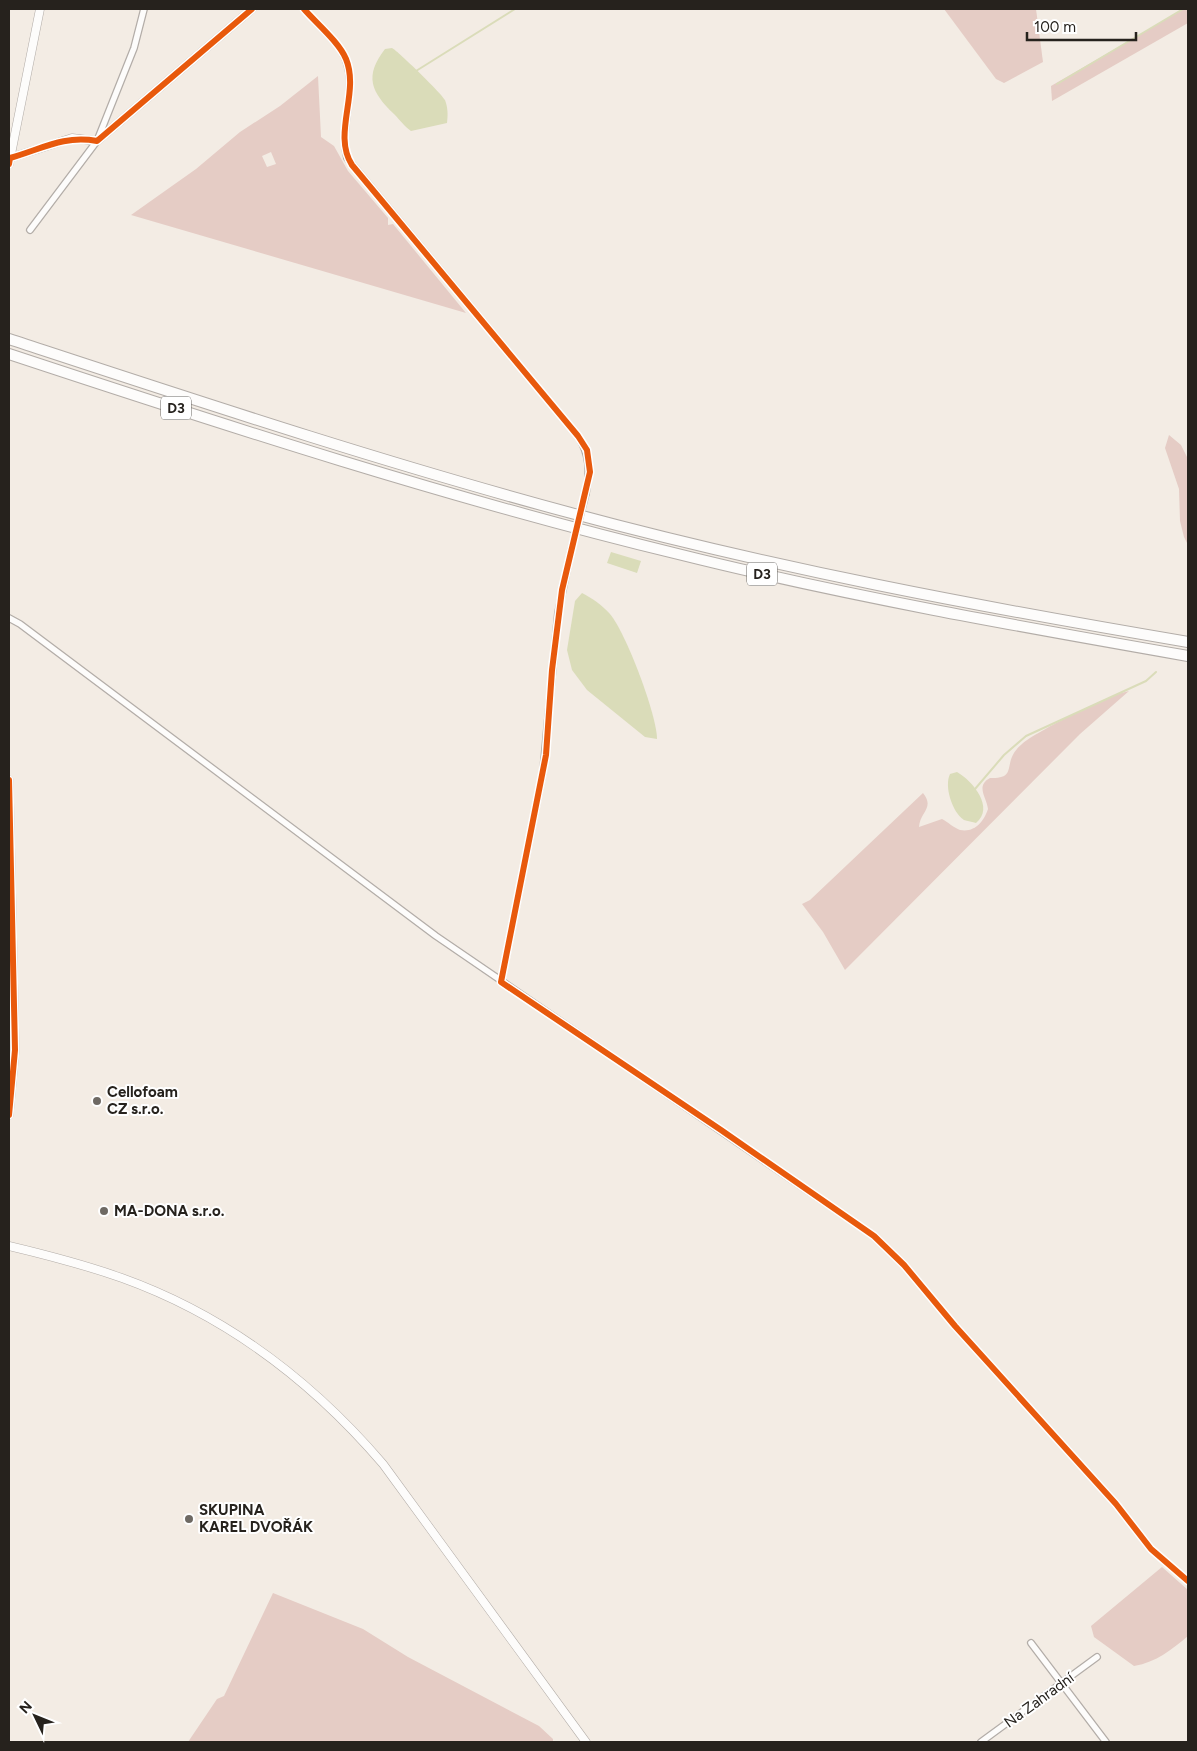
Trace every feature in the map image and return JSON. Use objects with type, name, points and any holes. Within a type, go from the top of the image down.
[{"type":"highway","name":"D3","points":[[9,339],[348,449],[571,513],[710,548],[894,589],[1188,642]]},
{"type":"highway","name":"D3","points":[[9,354],[343,461],[566,526],[736,568],[904,605],[1188,656]]},
{"type":"main road","points":[[9,161],[40,9]]},
{"type":"main road","points":[[9,161],[72,138],[97,141],[252,9]]},
{"type":"main road","points":[[9,780],[14,1050],[9,1115]]},
{"type":"main road","points":[[9,1246],[122,1278],[180,1302],[249,1342],[310,1389],[353,1429],[383,1464],[586,1742]]},
{"type":"street","points":[[30,230],[97,141],[134,48],[144,9]]},
{"type":"street","points":[[304,9],[341,50],[347,62],[350,97],[345,130],[347,158],[578,436],[587,450],[590,472],[558,613],[543,771],[501,982]]},
{"type":"street","points":[[9,618],[20,624],[387,900],[501,982],[874,1236],[904,1265],[1116,1504],[1151,1549],[1188,1581]]},
{"type":"street","points":[[1031,1643],[1106,1742]]},
{"type":"street","name":"Na Zahradní","points":[[981,1742],[1097,1657]]},
{"type":"shaded area","points":[[944,9],[1036,9],[1043,62],[1004,83],[996,79]]},
{"type":"shaded area","points":[[1184,9],[1188,9],[1188,23],[1052,101],[1051,86]]},
{"type":"shaded area","points":[[392,48],[420,73],[445,100],[447,123],[411,131],[380,98],[373,83],[374,67],[385,49]]},
{"type":"shaded area","points":[[318,76],[321,137],[334,146],[348,171],[388,218],[388,225],[393,224],[466,313],[131,215],[196,169],[240,132],[280,106]],"holes":[[[271,152],[276,164],[267,167],[262,156]]]},
{"type":"shaded area","points":[[1169,435],[1181,445],[1188,459],[1188,545],[1180,521],[1179,489],[1165,448]]},
{"type":"shaded area","points":[[611,552],[641,561],[637,573],[607,563]]},
{"type":"shaded area","points":[[582,593],[604,608],[617,624],[640,675],[652,712],[657,739],[645,737],[587,690],[572,670],[567,650],[575,601]]},
{"type":"shaded area","points":[[1129,691],[1080,734],[845,970],[823,932],[802,904],[810,900],[923,793],[928,803],[919,827],[942,819],[960,830],[974,828],[984,818],[988,809],[983,785],[990,778],[1005,776],[1012,757],[1022,744],[1074,714]]},
{"type":"shaded area","points":[[957,772],[975,788],[983,803],[981,817],[976,823],[964,820],[956,811],[950,798],[948,779],[950,774]]},
{"type":"shaded area","points":[[1162,1567],[1188,1590],[1188,1636],[1170,1651],[1150,1662],[1134,1666],[1094,1637],[1091,1626]]},
{"type":"shaded area","points":[[273,1593],[363,1629],[408,1657],[539,1726],[553,1739],[553,1742],[188,1742],[217,1699],[224,1696]]},
{"type":"waterway","points":[[416,71],[515,9]]},
{"type":"waterway","points":[[1057,84],[1183,9]]},
{"type":"waterway","points":[[975,789],[1004,755],[1026,736],[1146,681],[1156,672]]},
{"type":"cycle path","points":[[9,164],[10,158],[63,141],[97,141],[252,9]]},
{"type":"cycle path","points":[[304,9],[333,39],[346,59],[350,86],[345,140],[347,153],[352,165],[578,436],[587,450],[590,472],[562,590],[552,670],[546,755],[501,982],[874,1236],[904,1265],[955,1326],[1116,1504],[1151,1549],[1188,1581]]},
{"type":"cycle path","points":[[9,780],[15,1050],[9,1115]]},
{"type":"place","name":"Cellofoam CZ s.r.o.","points":[[97,1101]]},
{"type":"place","name":"MA-DONA s.r.o.","points":[[104,1211]]},
{"type":"place","name":"SKUPINA KAREL DVOŘÁK","points":[[189,1519]]}]
